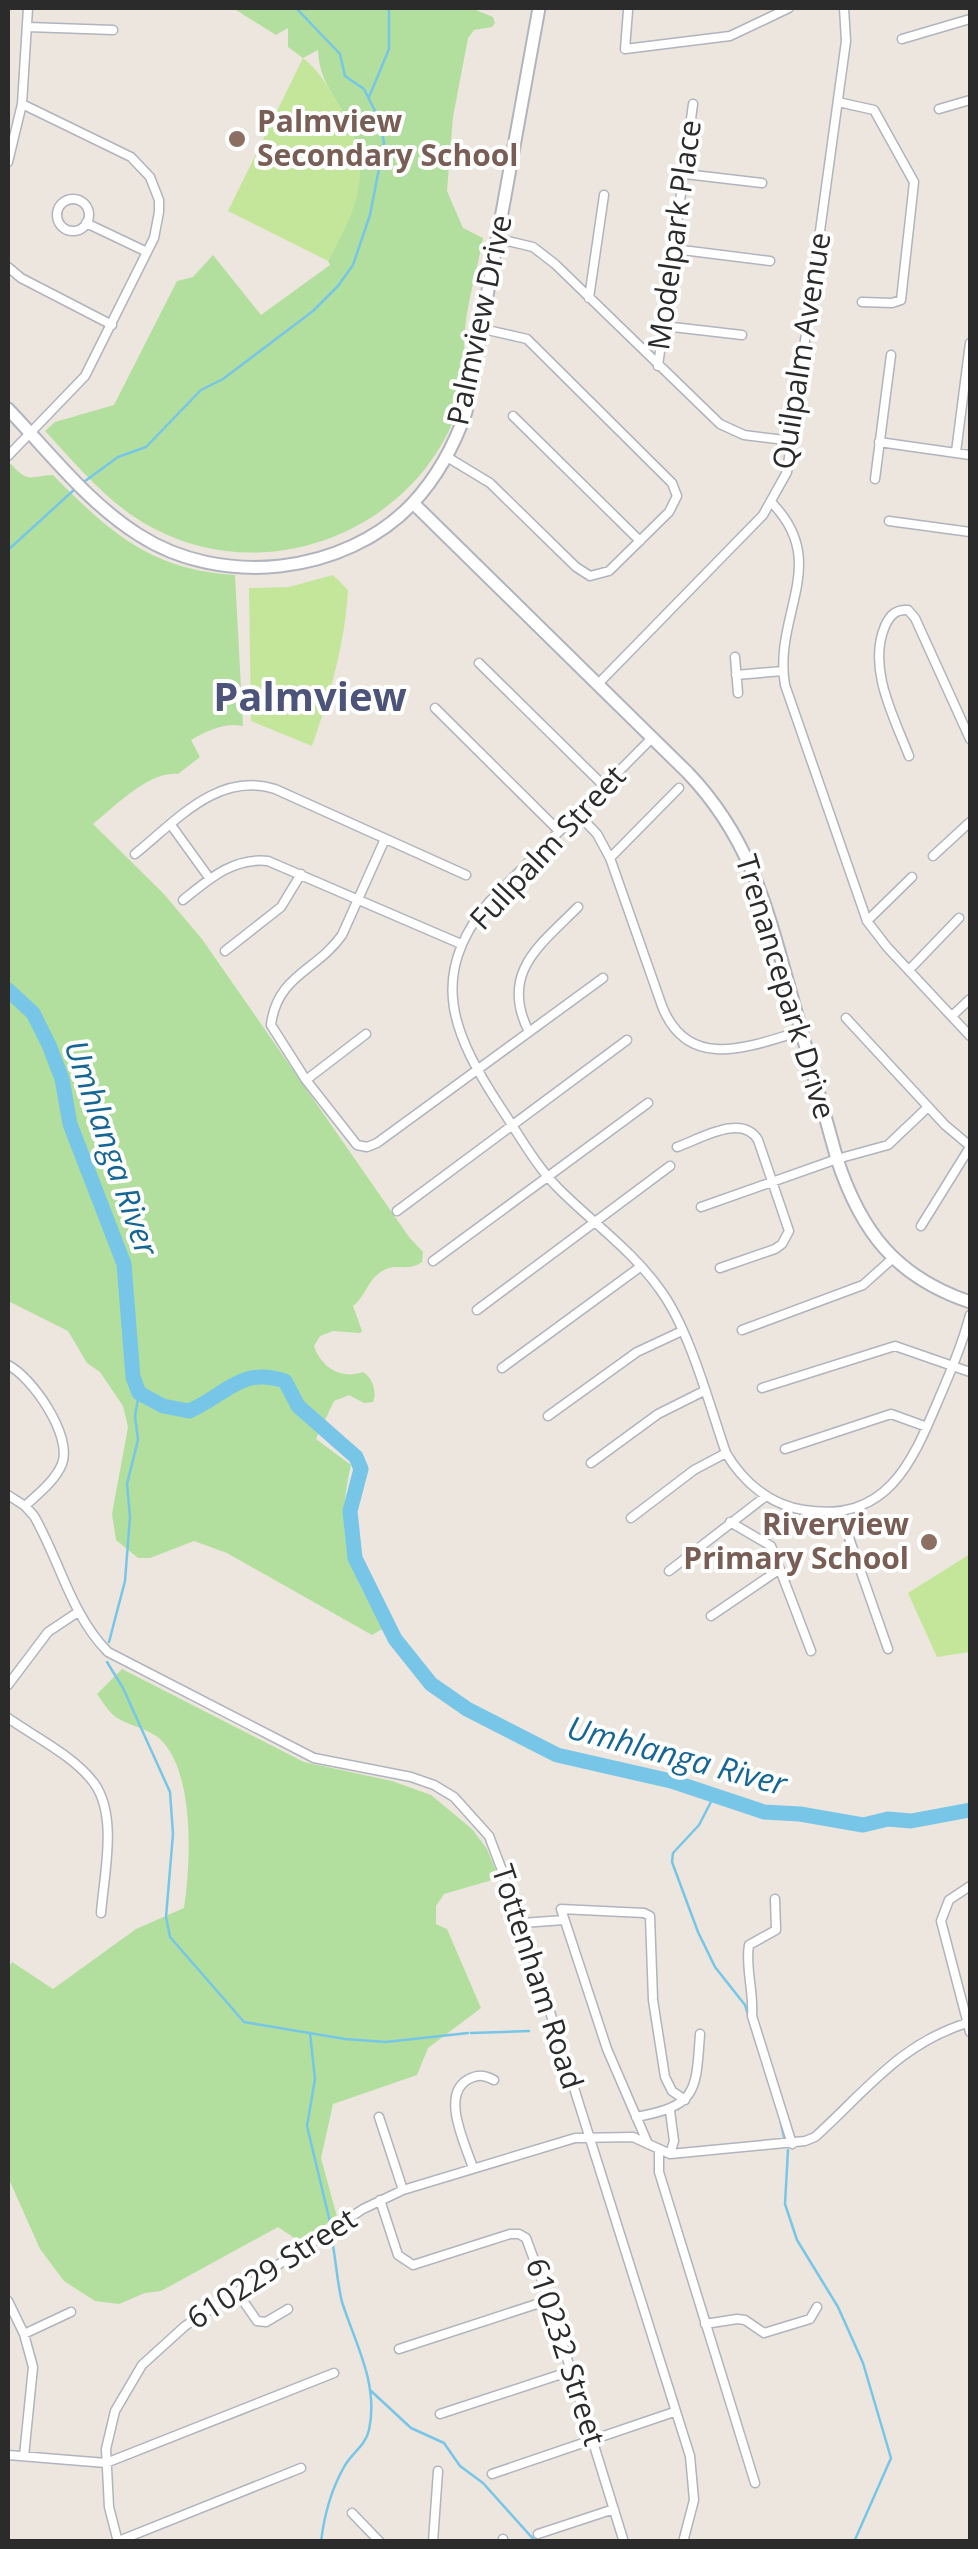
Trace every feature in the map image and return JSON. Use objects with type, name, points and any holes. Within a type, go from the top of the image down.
[{"type":"street","points":[[8,162],[22,104],[28,8]]},
{"type":"street","name":"Palmview Drive","points":[[8,408],[94,499],[140,536],[199,560],[242,567],[295,564],[337,552],[378,530],[412,503],[447,457],[466,412],[539,8]]},
{"type":"street","points":[[628,12],[624,49],[730,36],[790,8]]},
{"type":"street","name":"Quilpalm Avenue","points":[[598,684],[772,503],[787,472],[846,41],[844,8]]},
{"type":"street","points":[[902,39],[970,19]]},
{"type":"street","points":[[28,27],[113,30]]},
{"type":"street","points":[[939,109],[970,100]]},
{"type":"street","points":[[838,102],[874,110],[914,182],[902,298],[892,304],[862,302]]},
{"type":"street","points":[[8,456],[85,376],[157,227],[158,200],[150,176],[140,165],[22,104]]},
{"type":"street","name":"Modelpark Place","points":[[658,366],[693,104]]},
{"type":"street","points":[[684,174],[762,183]]},
{"type":"street","points":[[589,298],[604,195]]},
{"type":"street","points":[[70,199],[80,200],[87,208],[86,222],[78,229],[64,227],[57,214],[61,204],[70,199]]},
{"type":"street","points":[[86,222],[147,252]]},
{"type":"street","points":[[498,239],[523,244],[543,254],[728,429],[792,442]]},
{"type":"street","points":[[674,250],[770,260]]},
{"type":"street","points":[[8,267],[21,278],[112,325]]},
{"type":"street","points":[[664,326],[742,335]]},
{"type":"street","points":[[447,457],[484,478],[590,576],[609,571],[676,502],[676,487],[526,338],[483,330]]},
{"type":"street","points":[[956,452],[970,343]]},
{"type":"street","points":[[874,479],[891,355]]},
{"type":"street","points":[[513,416],[640,541]]},
{"type":"street","points":[[880,442],[970,454]]},
{"type":"street","name":"Trenancepark Drive","points":[[412,503],[713,801],[742,846],[758,882],[848,1191],[866,1226],[892,1259],[947,1294],[970,1302]]},
{"type":"street","points":[[772,503],[795,531],[800,556],[784,648],[788,696],[867,920],[970,1036]]},
{"type":"street","points":[[889,521],[970,532]]},
{"type":"street","points":[[908,756],[884,688],[879,659],[884,630],[900,609],[908,610],[915,618],[970,739]]},
{"type":"street","points":[[734,657],[738,694]]},
{"type":"street","points":[[479,662],[604,786]]},
{"type":"street","points":[[736,675],[783,671]]},
{"type":"street","points":[[435,708],[559,831]]},
{"type":"street","name":"Fullpalm Street","points":[[652,738],[489,902],[462,944],[453,978],[457,1028],[477,1070],[548,1176],[668,1299],[726,1452],[741,1474],[766,1496],[799,1510],[840,1512]]},
{"type":"street","points":[[135,854],[212,793],[234,784],[256,783],[276,788],[466,875]]},
{"type":"street","points":[[610,858],[679,788]]},
{"type":"street","points":[[577,813],[597,834],[610,858],[666,1016],[686,1038],[710,1049],[730,1050],[802,1031]]},
{"type":"street","points":[[932,856],[970,822]]},
{"type":"street","points":[[171,825],[210,879]]},
{"type":"street","points":[[385,839],[338,940],[288,983],[272,1017],[274,1033],[352,1141],[367,1147],[603,978]]},
{"type":"street","points":[[182,900],[236,864],[256,860],[301,874],[462,944]]},
{"type":"street","points":[[225,951],[281,907],[301,874]]},
{"type":"street","points":[[867,920],[912,877]]},
{"type":"street","points":[[530,1032],[518,1001],[522,970],[530,956],[578,907]]},
{"type":"street","points":[[909,970],[959,918]]},
{"type":"street","points":[[952,1016],[970,998]]},
{"type":"street","points":[[846,1018],[970,1147],[921,1226]]},
{"type":"street","points":[[306,1080],[366,1034]]},
{"type":"street","points":[[396,1211],[627,1040]]},
{"type":"street","points":[[433,1261],[648,1103]]},
{"type":"street","points":[[701,1207],[837,1158],[888,1145],[928,1107]]},
{"type":"street","points":[[677,1147],[732,1128],[744,1128],[758,1140],[787,1223],[786,1238],[776,1248],[720,1268]]},
{"type":"street","points":[[477,1310],[670,1166]]},
{"type":"street","points":[[742,1330],[864,1285],[892,1259]]},
{"type":"street","points":[[502,1368],[640,1267]]},
{"type":"street","points":[[888,1650],[840,1512],[869,1502],[894,1484],[911,1462],[970,1315]]},
{"type":"street","points":[[548,1416],[637,1352],[682,1331]]},
{"type":"street","points":[[762,1388],[895,1346],[970,1372]]},
{"type":"street","points":[[8,1365],[36,1390],[62,1440],[64,1454],[54,1477],[25,1506]]},
{"type":"street","points":[[592,1463],[658,1414],[704,1390]]},
{"type":"street","points":[[785,1450],[891,1414],[927,1427]]},
{"type":"street","points":[[631,1518],[694,1470],[726,1452]]},
{"type":"street","name":"Tottenham Road","points":[[8,1495],[25,1506],[42,1531],[78,1612],[108,1652],[294,1749],[331,1763],[412,1778],[454,1797],[489,1836],[522,1923],[690,2456],[694,2500],[683,2542]]},
{"type":"street","points":[[669,1571],[766,1496]]},
{"type":"street","points":[[730,1522],[771,1546],[811,1652]]},
{"type":"street","points":[[711,1616],[780,1569]]},
{"type":"street","points":[[8,1685],[48,1632],[78,1612]]},
{"type":"street","points":[[8,1718],[80,1768],[100,1794],[106,1832],[101,1912]]},
{"type":"street","points":[[685,2100],[672,2091],[664,2077],[653,2000],[650,1916],[644,1912],[561,1909],[607,2049],[636,2118],[648,2144],[670,2154],[792,2144],[815,2137],[910,2048],[948,2028],[969,2026],[942,1921],[948,1900],[970,1886]]},
{"type":"street","points":[[776,1899],[776,1930],[749,1945],[747,1953],[754,1995],[752,2016],[792,2144]]},
{"type":"street","points":[[522,1923],[564,1920]]},
{"type":"street","points":[[636,2118],[670,2111],[685,2100],[697,2082],[700,2034]]},
{"type":"street","points":[[473,2168],[454,2106],[455,2096],[464,2081],[474,2076],[494,2080]]},
{"type":"street","points":[[670,2111],[674,2140],[670,2154]]},
{"type":"street","points":[[380,2117],[403,2190]]},
{"type":"street","name":"610229 Street","points":[[117,2541],[109,2507],[106,2463],[115,2410],[142,2365],[172,2336],[380,2200],[403,2190],[575,2138],[633,2136],[648,2144]]},
{"type":"street","points":[[659,2152],[659,2172],[755,2483]]},
{"type":"street","name":"610232 Street","points":[[380,2200],[398,2256],[413,2265],[510,2234],[526,2238],[623,2539]]},
{"type":"street","points":[[237,2292],[257,2321],[266,2322],[288,2309]]},
{"type":"street","points":[[398,2349],[549,2300]]},
{"type":"street","points":[[8,2301],[24,2334],[33,2367],[24,2456]]},
{"type":"street","points":[[705,2324],[737,2318],[764,2333],[810,2318],[817,2307]]},
{"type":"street","points":[[24,2334],[71,2312]]},
{"type":"street","points":[[440,2414],[572,2371]]},
{"type":"street","points":[[8,2455],[106,2463],[334,2373]]},
{"type":"street","points":[[288,2392],[294,2401]]},
{"type":"street","points":[[492,2474],[674,2412]]},
{"type":"street","points":[[117,2541],[301,2468]]},
{"type":"street","points":[[433,2542],[438,2471]]},
{"type":"street","points":[[538,2534],[614,2509]]},
{"type":"street","points":[[352,2513],[380,2542]]},
{"type":"green space","points":[[233,8],[471,8],[493,17],[495,23],[474,30],[468,38],[453,117],[447,191],[463,228],[483,238],[465,330],[465,386],[452,424],[429,463],[399,496],[364,522],[324,540],[281,551],[237,552],[193,544],[151,527],[107,495],[45,431],[55,422],[114,405],[177,281],[193,277],[213,255],[261,315],[330,265],[328,261],[348,221],[358,185],[357,148],[351,129],[325,80],[318,50],[303,58],[288,47],[288,28],[276,35]]},
{"type":"green space","points":[[303,58],[336,100],[356,144],[359,163],[356,200],[328,261],[228,211]]},
{"type":"green space","points":[[11,464],[26,477],[53,475],[113,530],[155,556],[205,572],[235,575],[243,726],[223,726],[191,740],[200,757],[178,774],[167,774],[144,784],[93,824],[163,893],[202,939],[423,1252],[422,1262],[417,1265],[389,1268],[374,1278],[353,1306],[360,1333],[333,1331],[320,1336],[314,1346],[327,1366],[340,1373],[363,1372],[374,1390],[373,1402],[364,1403],[349,1395],[334,1401],[316,1439],[351,1465],[345,1531],[361,1588],[384,1628],[372,1635],[227,1553],[194,1541],[150,1558],[138,1558],[116,1540],[112,1514],[128,1427],[123,1406],[100,1372],[87,1363],[68,1331],[8,1301]]},
{"type":"green space","points":[[333,575],[348,590],[344,630],[312,746],[251,721],[249,588],[289,587]]},
{"type":"green space","points":[[970,1554],[970,1652],[937,1657],[908,1593]]},
{"type":"green space","points":[[122,1669],[304,1762],[392,1781],[431,1795],[472,1829],[487,1849],[499,1878],[444,1894],[436,1906],[436,1924],[447,1929],[481,2008],[428,2048],[417,2075],[333,2104],[321,2158],[337,2217],[299,2241],[278,2227],[161,2291],[119,2304],[95,2301],[64,2281],[40,2249],[8,2177],[8,1968],[12,1962],[53,1989],[136,1929],[184,1908],[189,1843],[180,1773],[160,1739],[117,1718],[97,1694]]},
{"type":"waterway","points":[[81,484],[118,457],[146,447],[201,390],[223,379],[313,311],[353,265],[370,215],[384,143],[380,121],[364,89],[345,76],[340,54],[296,8]]},
{"type":"waterway","points":[[369,97],[389,49],[389,8]]},
{"type":"waterway","points":[[8,550],[75,489]]},
{"type":"waterway","name":"Umhlanga River","points":[[8,990],[33,1013],[49,1045],[62,1079],[70,1124],[124,1264],[133,1377],[139,1393],[163,1406],[189,1411],[245,1380],[270,1377],[285,1381],[298,1406],[356,1457],[361,1469],[350,1511],[355,1558],[395,1639],[431,1684],[467,1709],[557,1755],[671,1781],[764,1812],[863,1825],[970,1810]]},
{"type":"waterway","points":[[109,1642],[125,1581],[130,1517],[127,1484],[138,1440],[135,1416],[139,1393]]},
{"type":"waterway","points":[[107,1662],[123,1688],[170,1792],[173,1834],[166,1917],[170,1937],[244,2022],[386,2042],[468,2033]]},
{"type":"waterway","points":[[714,1796],[699,1825],[673,1853],[672,1862],[715,1967],[745,2005],[772,2092]]},
{"type":"waterway","points":[[471,2033],[529,2031]]},
{"type":"waterway","points":[[310,2033],[315,2079],[307,2126],[330,2222]]},
{"type":"waterway","points":[[780,2119],[784,2137]]},
{"type":"waterway","points":[[788,2150],[785,2204],[797,2240],[838,2307],[863,2363],[891,2458],[854,2542]]},
{"type":"waterway","points":[[321,2542],[335,2485],[367,2436],[371,2413],[368,2380],[342,2302],[332,2240]]},
{"type":"waterway","points":[[370,2390],[411,2428],[444,2443],[460,2466],[483,2483],[536,2542]]},
{"type":"place","name":"Palmview Secondary School","points":[[237,139]]},
{"type":"place","name":"Riverview Primary School","points":[[929,1542]]},
{"type":"district","name":"Palmview","points":[[310,697]]}]
